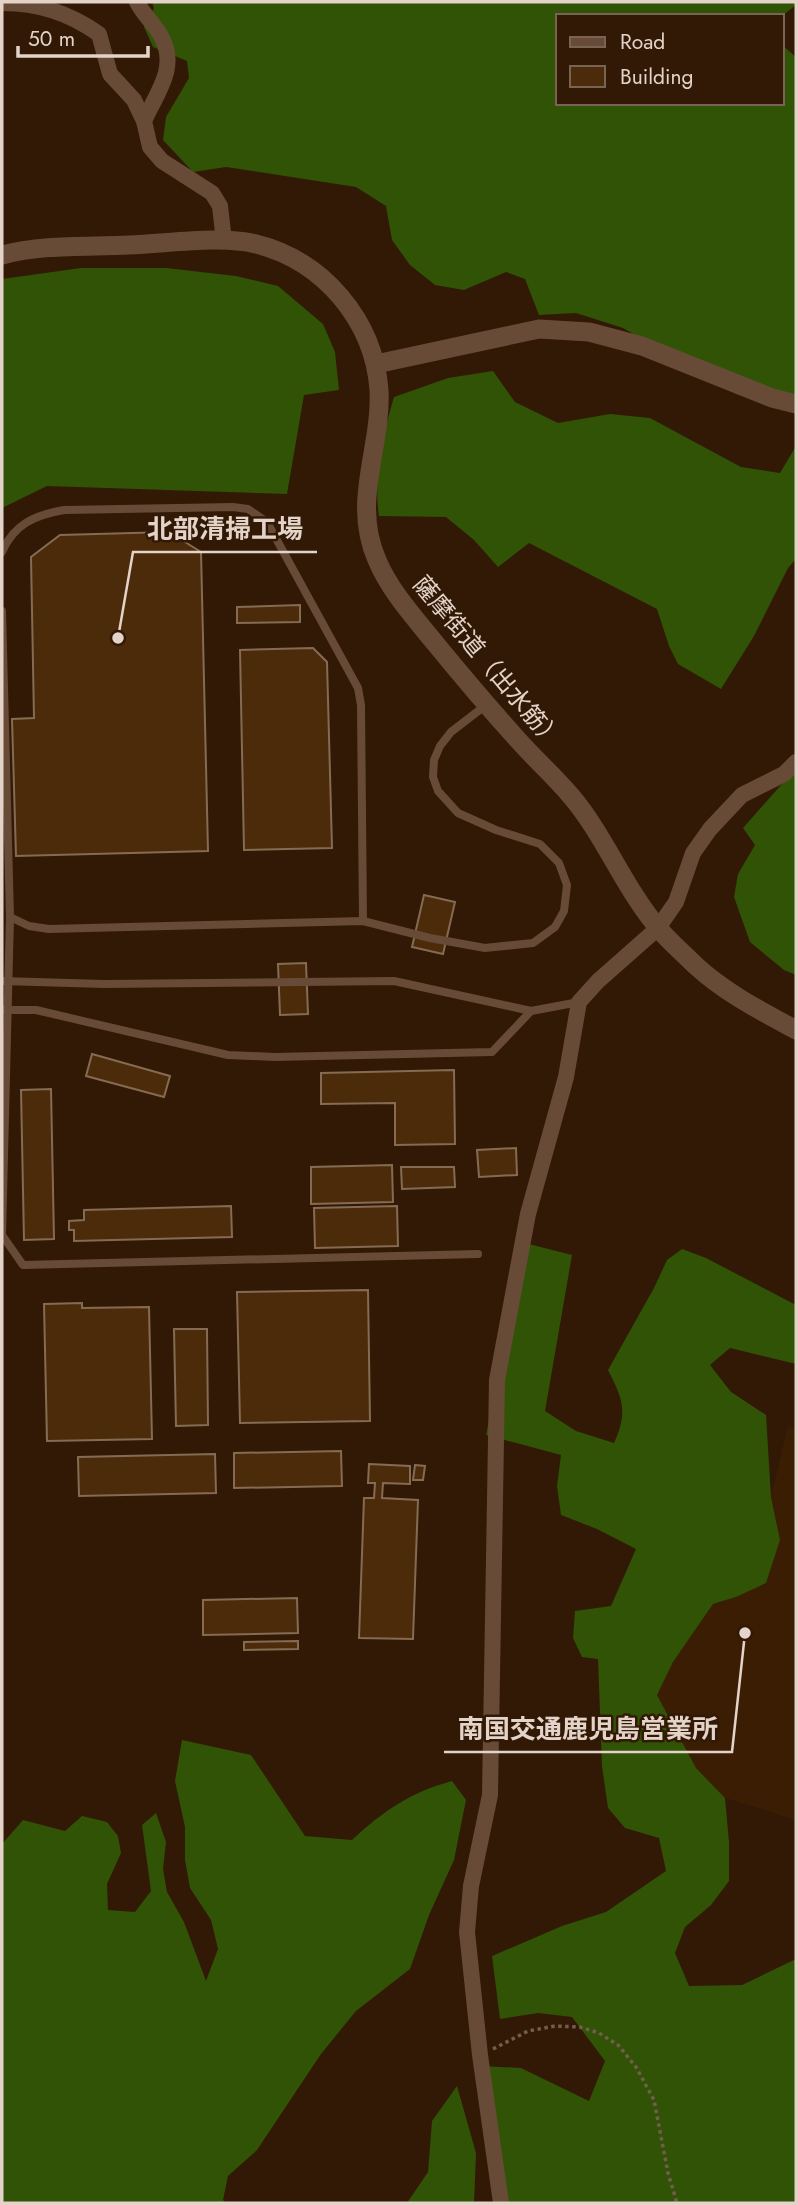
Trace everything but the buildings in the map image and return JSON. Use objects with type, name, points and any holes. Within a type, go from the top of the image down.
[{"type":"street","points":[[137,2],[162,38],[168,52],[169,69],[144,121]]},
{"type":"street","points":[[2,3],[26,3],[76,18],[99,34],[110,74],[134,100],[144,121],[150,147],[162,161],[212,193],[220,206],[224,241]]},
{"type":"street","name":"薩摩街道（出水筋）","points":[[2,255],[37,250],[224,241],[255,244],[282,253],[319,275],[337,292],[350,308],[367,339],[376,364],[379,409],[377,433],[368,472],[366,516],[377,561],[404,606],[487,704],[571,796],[596,828],[658,928],[719,986],[796,1030]]},
{"type":"street","points":[[376,364],[539,329],[589,332],[642,346],[772,398],[796,404]]},
{"type":"street","points":[[501,2203],[480,2055],[467,1932],[471,1886],[490,1795],[497,1380],[528,1214],[566,1077],[579,1002],[598,981],[658,928],[676,902],[693,853],[710,829],[742,795],[784,774],[796,762]]},
{"type":"lane","points":[[2,552],[8,539],[24,523],[43,514],[64,510],[233,506],[248,509],[267,522],[358,688],[361,705],[363,921]]},
{"type":"lane","points":[[2,611],[10,917],[5,1010],[2,1235],[23,1265],[478,1254]]},
{"type":"lane","points":[[10,917],[29,926],[49,929],[363,921],[430,938],[485,948],[533,943],[555,927],[564,912],[567,885],[564,873],[552,854],[540,844],[496,830],[458,813],[438,791],[433,777],[440,746],[451,732],[487,704]]},
{"type":"lane","points":[[2,981],[104,984],[394,981],[531,1011],[579,1002]]},
{"type":"lane","points":[[5,1010],[36,1010],[228,1055],[275,1057],[492,1052],[531,1011]]},
{"type":"path","points":[[480,2055],[528,2031],[555,2026],[580,2027],[599,2033],[618,2045],[636,2067],[654,2100],[668,2173],[677,2203]]},
{"type":"shaded area","points":[[788,1426],[796,1429],[796,1820],[725,1798],[696,1768],[657,1695],[673,1662],[713,1604],[736,1597],[780,1540],[771,1497]]},
{"type":"green space","points":[[152,2],[796,2],[784,14],[556,14],[556,105],[784,105],[784,47],[796,57],[796,395],[738,395],[623,328],[576,313],[539,315],[525,279],[506,272],[464,290],[435,285],[410,265],[392,240],[386,206],[356,187],[226,167],[193,172],[163,140],[166,117],[189,78],[187,61],[153,47],[144,27],[154,8]]},
{"type":"green space","points":[[81,268],[166,268],[236,276],[278,286],[323,324],[335,352],[339,390],[304,395],[287,494],[47,486],[2,508],[2,279]]},
{"type":"green space","points":[[493,371],[515,402],[558,423],[610,414],[650,418],[741,467],[780,473],[796,446],[796,559],[788,568],[754,636],[721,689],[678,664],[657,609],[529,543],[498,567],[474,540],[446,517],[379,516],[377,487],[380,456],[394,397],[448,378]]},
{"type":"green space","points":[[796,768],[796,975],[784,970],[750,942],[734,897],[738,874],[755,845],[743,828]]},
{"type":"green space","points":[[517,1241],[572,1255],[545,1411],[576,1431],[614,1443],[621,1423],[622,1406],[608,1370],[667,1260],[682,1249],[706,1258],[796,1305],[796,1364],[730,1348],[710,1365],[731,1392],[766,1415],[771,1497],[780,1540],[766,1583],[713,1604],[673,1662],[657,1695],[696,1768],[725,1798],[729,1881],[711,1905],[685,1927],[675,1953],[689,1986],[742,1985],[796,1959],[796,2203],[509,2203],[496,2196],[481,2066],[521,2068],[589,2101],[605,2061],[572,2017],[538,2013],[500,2019],[492,1956],[562,1926],[606,1912],[666,1871],[659,1838],[625,1828],[608,1808],[602,1766],[598,1659],[582,1657],[573,1638],[575,1611],[611,1606],[636,1549],[597,1529],[561,1515],[557,1486],[561,1455],[486,1435],[508,1326]]},
{"type":"green space","points":[[182,1740],[251,1755],[305,1836],[352,1840],[398,1804],[423,1791],[452,1781],[466,1800],[454,1860],[429,1915],[410,1969],[356,2011],[321,2054],[257,2150],[228,2176],[223,2200],[226,2203],[2,2203],[2,1844],[23,1820],[65,1831],[82,1816],[107,1822],[118,1836],[121,1853],[107,1884],[108,1910],[135,1912],[151,1891],[142,1825],[156,1813],[166,1842],[163,1869],[167,1892],[184,1922],[206,1981],[218,1949],[211,1920],[190,1888],[185,1860],[185,1827],[175,1781]]},
{"type":"green space","points":[[457,2086],[476,2153],[474,2203],[407,2203],[428,2172],[432,2121]]},
{"type":"place","name":"北部清掃工場","points":[[118,638]]},
{"type":"place","name":"南国交通鹿児島営業所","points":[[745,1633]]}]
